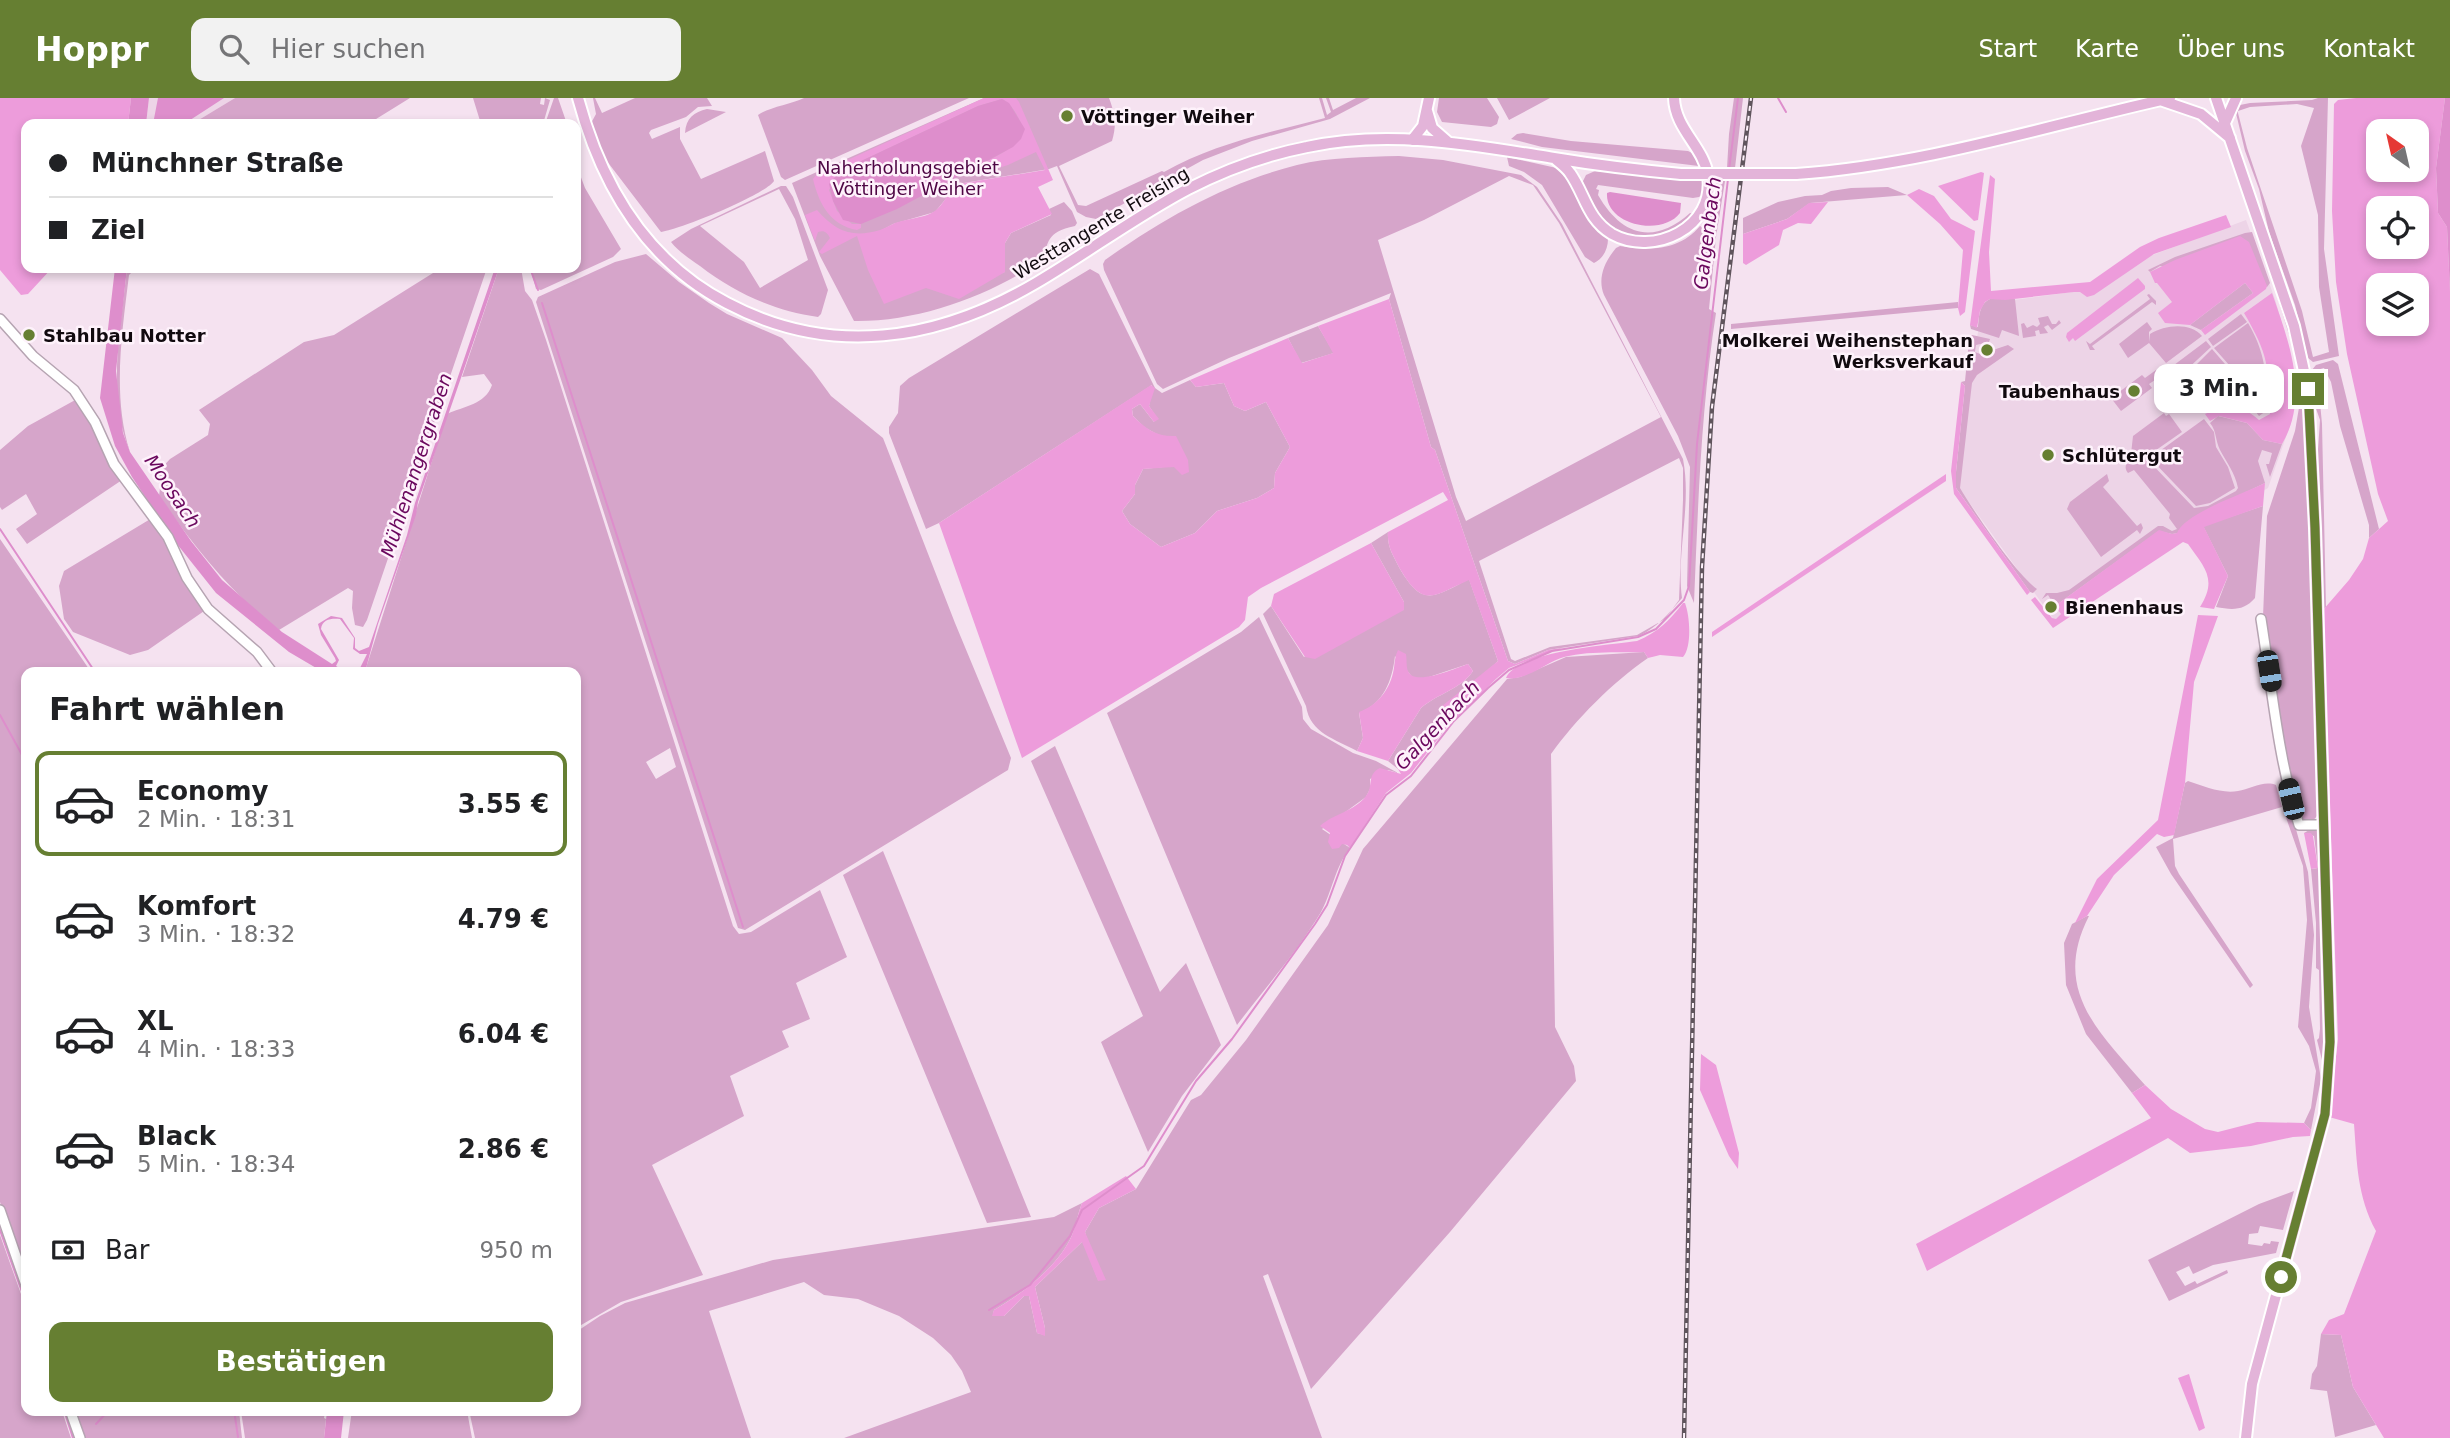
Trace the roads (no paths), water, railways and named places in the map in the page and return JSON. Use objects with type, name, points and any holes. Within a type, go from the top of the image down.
[{"type":"main road","name":"Westtangente Freising","points":[[578,98],[596,154],[621,204],[651,244],[685,275],[720,299],[769,322],[802,331],[860,337],[916,332],[993,306],[1043,279],[1164,202],[1235,168],[1321,144],[1358,140],[1448,142],[1598,165],[1681,174],[1796,174],[1875,166],[1981,144],[2164,99]]},
{"type":"main road","points":[[1412,140],[1423,126],[1429,98]]},
{"type":"main road","points":[[1554,158],[1571,173],[1586,206],[1609,232],[1629,241],[1644,243],[1667,239],[1680,233],[1693,223],[1707,198],[1708,174],[1701,155],[1678,120],[1674,98]]},
{"type":"main road","points":[[2216,98],[2304,365],[2311,429],[2330,1042],[2325,1114],[2252,1384],[2246,1438]]},
{"type":"main road","points":[[2225,123],[2236,98]]},
{"type":"main road","points":[[2164,99],[2201,114],[2231,139]]},
{"type":"main road","points":[[1427,111],[1433,128],[1448,142]]},
{"type":"main road","points":[[1579,189],[1581,173],[1598,165]]},
{"type":"street","points":[[0,319],[33,356],[74,390],[95,422],[114,464],[169,537],[187,578],[208,609],[257,652],[268,667]]},
{"type":"street","points":[[2261,619],[2285,774],[2294,812],[2299,825],[2324,825]]},
{"type":"street","points":[[0,1210],[21,1271]]},
{"type":"street","points":[[72,1416],[80,1438]]},
{"type":"waterway","name":"Galgenbach","points":[[1729,170],[1738,98]]},
{"type":"waterway","points":[[1778,98],[1786,112]]},
{"type":"waterway","name":"Galgenbach","points":[[989,1310],[1030,1285],[1070,1236],[1082,1210],[1144,1166],[1196,1081],[1232,1039],[1315,924],[1327,905],[1345,856],[1386,795],[1411,776],[1454,721],[1509,670],[1552,651],[1638,637],[1656,629],[1684,600],[1689,586],[1697,444],[1728,179]]},
{"type":"waterway","points":[[532,273],[538,290]]},
{"type":"waterway","points":[[542,303],[743,927]]},
{"type":"waterway","points":[[0,529],[92,667]]},
{"type":"waterway","points":[[0,715],[21,753]]},
{"type":"waterway","points":[[0,1230],[21,1289]]},
{"type":"waterway","points":[[66,1416],[73,1438]]},
{"type":"waterway","points":[[96,1424],[103,1416]]},
{"type":"waterway","points":[[235,1416],[238,1437]]},
{"type":"railway","points":[[1684,1438],[1702,567],[1712,407],[1751,98]]},
{"type":"place","name":"Vöttinger Weiher","points":[[1067,116]]},
{"type":"place","name":"Stahlbau Notter","points":[[29,335]]},
{"type":"place","name":"Molkerei Weihenstephan Werksverkauf","points":[[1987,350]]},
{"type":"place","name":"Taubenhaus","points":[[2134,391]]},
{"type":"place","name":"Schlütergut","points":[[2048,455]]},
{"type":"place","name":"Bienenhaus","points":[[2051,607]]},
{"type":"park label","name":"Naherholungsgebiet Vöttinger Weiher","points":[[908,177]]},
{"type":"water label","name":"Mühlenangergraben","points":[[416,465]]},
{"type":"water label","name":"Moosach","points":[[173,491]]}]
